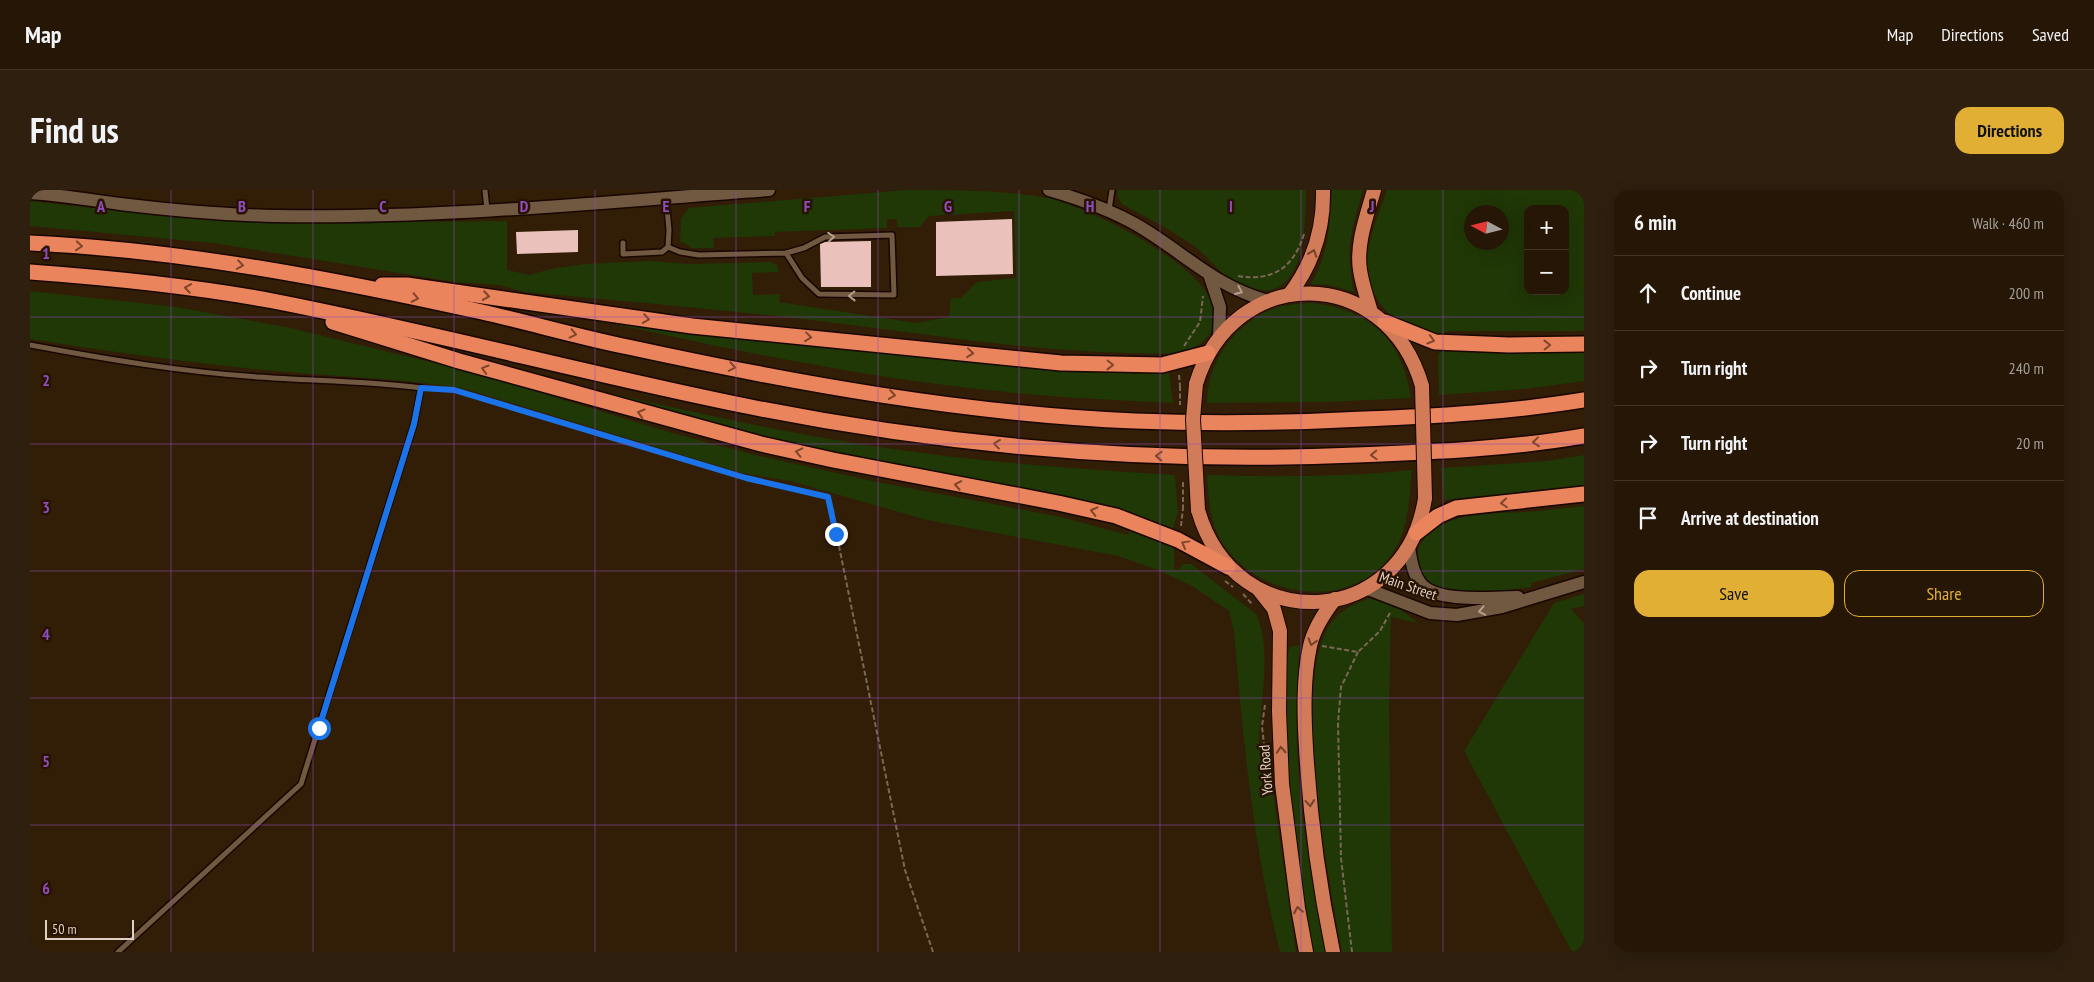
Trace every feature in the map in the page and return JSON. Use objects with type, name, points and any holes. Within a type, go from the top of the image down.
[{"type":"highway","points":[[1289,295],[1308,267],[1314,252],[1322,215],[1323,190]]},
{"type":"highway","points":[[1371,312],[1361,275],[1359,254],[1361,236],[1374,190]]},
{"type":"highway","points":[[30,242],[157,253],[254,267],[350,284],[481,312],[627,347],[826,385],[942,403],[1051,415],[1134,420],[1296,422],[1475,413],[1584,400]]},
{"type":"highway","points":[[30,272],[166,285],[271,301],[437,335],[602,375],[754,408],[894,433],[1049,450],[1212,459],[1300,458],[1482,448],[1584,436]]},
{"type":"highway","points":[[350,284],[407,284],[692,326],[1061,363],[1162,364],[1208,353]]},
{"type":"highway","points":[[1224,572],[1209,541],[1198,510],[1193,419],[1196,384],[1208,353],[1219,336],[1242,316],[1268,301],[1289,295],[1332,296],[1346,300],[1371,312],[1385,322],[1435,342],[1509,345],[1584,344]]},
{"type":"highway","points":[[271,301],[458,361],[760,444],[1116,516],[1178,540],[1224,572],[1258,590],[1290,600],[1313,602],[1335,599],[1365,588],[1390,571],[1409,547],[1416,533],[1425,498],[1422,386],[1409,351],[1385,322]]},
{"type":"highway","points":[[1416,533],[1438,516],[1456,508],[1584,494]]},
{"type":"highway","name":"York Road","points":[[1258,590],[1274,610],[1280,630],[1279,711],[1282,784],[1298,908],[1306,952]]},
{"type":"highway","points":[[1333,952],[1321,894],[1307,768],[1305,693],[1316,645],[1319,621],[1335,599]]},
{"type":"street","points":[[33,193],[164,209],[273,216],[370,216],[487,210],[769,190]]},
{"type":"street","points":[[1048,190],[1109,210],[1145,230],[1208,283],[1220,307],[1219,336]]},
{"type":"street","points":[[1208,283],[1268,301]]},
{"type":"street","name":"Main Street","points":[[1409,547],[1418,579],[1423,586],[1435,593],[1455,596],[1528,598]]},
{"type":"street","name":"Main Street","points":[[1365,588],[1430,613],[1442,615],[1472,613],[1502,607],[1584,582]]},
{"type":"lane","points":[[485,190],[487,210]]},
{"type":"lane","points":[[1109,210],[1112,190]]},
{"type":"lane","points":[[666,198],[668,247]]},
{"type":"lane","points":[[668,247],[680,252],[699,255],[786,253],[804,248],[825,237],[892,235],[894,295],[819,294],[802,278],[786,253]]},
{"type":"lane","points":[[623,243],[623,254],[662,252],[668,247]]},
{"type":"lane","points":[[30,345],[98,358],[258,377],[383,382],[421,388],[414,424],[301,784],[118,952]]},
{"type":"path","points":[[1231,273],[1255,278],[1280,270],[1296,256],[1306,230]]},
{"type":"path","points":[[1182,348],[1200,322],[1208,283]]},
{"type":"path","points":[[1179,368],[1180,386]]},
{"type":"path","points":[[421,388],[454,390],[746,478],[828,497],[905,870],[933,952]]},
{"type":"path","points":[[1180,532],[1184,508]]},
{"type":"path","points":[[1224,572],[1254,606]]},
{"type":"path","points":[[1352,952],[1341,858],[1338,716],[1341,688],[1358,652]]},
{"type":"green space","points":[[905,190],[978,191],[1033,195],[1069,204],[1095,215],[1153,246],[1179,265],[1200,285],[1213,305],[1213,329],[1206,339],[1187,351],[1162,354],[1055,349],[981,342],[757,314],[524,292],[499,285],[455,282],[213,243],[30,226],[30,201],[167,216],[271,223],[507,221],[507,270],[530,275],[550,269],[584,264],[651,261],[688,264],[771,262],[777,265],[779,272],[752,273],[753,295],[780,294],[779,302],[916,323],[949,317],[951,298],[961,298],[977,282],[1016,278],[1014,211],[929,216],[920,227],[897,227],[897,219],[887,219],[887,228],[775,232],[775,236],[713,238],[714,248],[692,248],[680,241],[681,219],[689,208]]},
{"type":"green space","points":[[1118,190],[1306,190],[1303,238],[1293,272],[1284,283],[1272,290],[1243,286],[1226,276],[1194,246],[1122,204],[1117,196]]},
{"type":"green space","points":[[1332,190],[1363,190],[1355,218],[1350,252],[1354,292],[1329,285],[1311,284],[1322,260],[1328,238]]},
{"type":"green space","points":[[1387,190],[1584,190],[1584,331],[1446,331],[1443,335],[1404,325],[1390,315],[1382,306],[1370,284],[1368,257],[1373,230]]},
{"type":"green space","points":[[30,291],[177,307],[286,327],[475,373],[672,433],[751,454],[872,481],[1061,517],[1128,535],[1130,527],[1174,545],[1174,569],[1178,570],[1183,564],[1191,564],[1256,614],[1261,629],[1265,663],[1259,751],[1267,750],[1296,952],[1280,952],[1263,873],[1250,793],[1234,632],[1229,611],[1192,586],[1158,570],[1118,556],[927,520],[790,481],[742,473],[466,389],[221,365],[30,339]]},
{"type":"green space","points":[[1312,303],[1351,312],[1380,331],[1400,359],[1407,377],[1411,398],[1326,402],[1207,403],[1208,388],[1217,360],[1234,336],[1257,317],[1270,310]]},
{"type":"green space","points":[[569,314],[1036,366],[1169,373],[1173,403],[1027,394],[951,386],[841,370],[677,338]]},
{"type":"green space","points":[[1584,347],[1584,381],[1525,389],[1439,395],[1438,354],[1444,349]]},
{"type":"green space","points":[[549,379],[746,423],[846,442],[1003,462],[1175,475],[1178,512],[1172,531],[768,441]]},
{"type":"green space","points":[[1584,455],[1584,485],[1444,500],[1441,468],[1547,461]]},
{"type":"green space","points":[[1412,470],[1405,525],[1398,545],[1392,554],[1375,572],[1354,585],[1330,591],[1306,591],[1282,587],[1259,577],[1239,563],[1223,544],[1212,519],[1207,475],[1310,476]]},
{"type":"green space","points":[[1584,506],[1584,569],[1531,583],[1531,587],[1479,592],[1438,590],[1430,586],[1421,574],[1417,560],[1419,547],[1432,530],[1446,523],[1467,516]]},
{"type":"green space","points":[[1584,594],[1584,606],[1571,609],[1584,623],[1584,952],[1572,952],[1464,751],[1554,603]]},
{"type":"green space","points":[[1376,597],[1391,602],[1418,623],[1391,617],[1389,707],[1392,952],[1342,952],[1329,879],[1316,783],[1313,734],[1314,689],[1319,651],[1331,623],[1351,606]]},
{"type":"green space","points":[[1300,645],[1296,722],[1301,799],[1305,838],[1325,952],[1314,952],[1292,808],[1287,735],[1287,662],[1289,647]]},
{"type":"building","points":[[1012,219],[1013,274],[936,276],[936,222]]},
{"type":"building","points":[[578,230],[578,252],[517,254],[516,232]]},
{"type":"building","points":[[871,241],[871,287],[821,287],[820,244],[825,242]]},
{"type":"route","points":[[319,728],[414,424],[421,388],[454,390],[746,478],[828,497],[836,534]]}]
